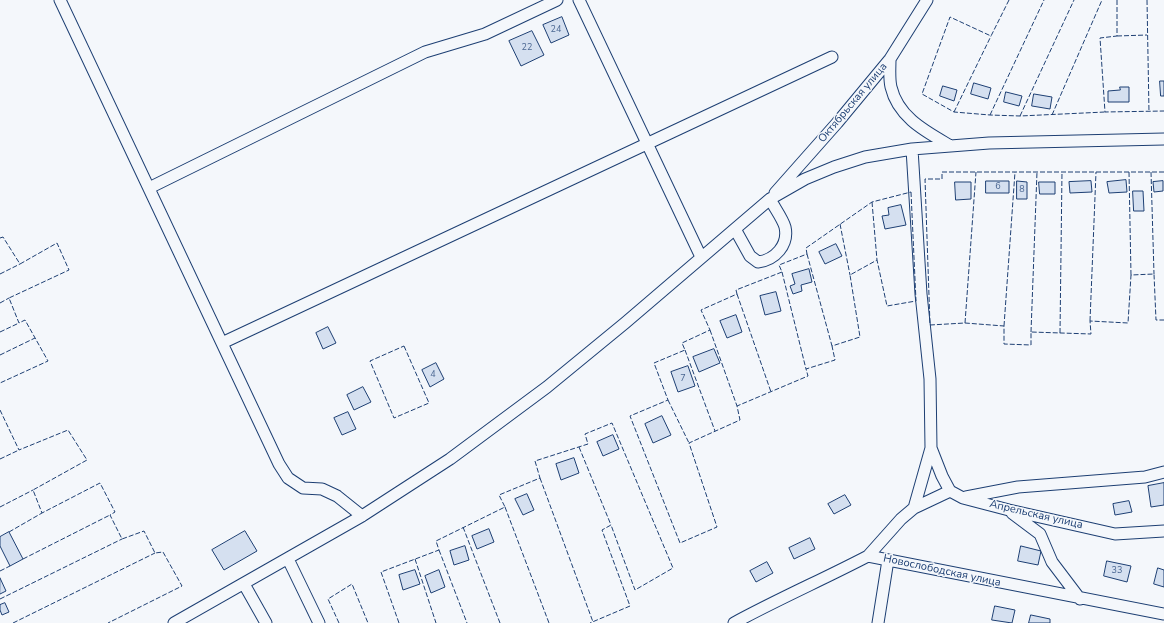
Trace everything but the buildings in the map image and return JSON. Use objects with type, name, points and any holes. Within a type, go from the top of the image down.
[{"type":"street","points":[[60,0],[279,464],[288,478],[302,488],[322,489],[337,496],[362,516]]},
{"type":"street","points":[[149,188],[425,52],[485,34],[557,0]]},
{"type":"street","points":[[580,0],[701,257]]},
{"type":"street","name":"Октябрьская улица","points":[[770,199],[837,123],[890,59],[927,0]]},
{"type":"street","points":[[222,343],[832,57]]},
{"type":"street","points":[[890,59],[891,86],[898,104],[908,118],[920,128],[949,145]]},
{"type":"street","points":[[174,623],[362,516],[450,459],[547,387],[625,323],[770,199],[805,179],[834,167],[865,157],[912,149],[989,143],[1164,139]]},
{"type":"street","points":[[912,149],[921,294],[930,379],[931,448],[914,508]]},
{"type":"street","points":[[735,229],[750,256],[758,262],[766,261],[779,251],[785,242],[785,227],[770,199]]},
{"type":"street","points":[[868,556],[901,519],[914,508],[950,491],[942,476],[931,448]]},
{"type":"street","points":[[963,498],[1018,486],[1145,477],[1164,472]]},
{"type":"street","name":"Апрельская улица","points":[[950,491],[963,498],[1009,510],[1115,534],[1164,531]]},
{"type":"street","points":[[1009,510],[1040,534],[1052,562],[1080,598]]},
{"type":"street","name":"Новослободская улица","points":[[734,623],[777,600],[840,571],[868,556],[1164,614]]},
{"type":"street","points":[[288,559],[319,623]]},
{"type":"street","points":[[878,623],[888,560]]},
{"type":"street","points":[[244,584],[266,623]]},
{"type":"fence","points":[[1009,0],[991,36],[950,17],[922,94],[954,112],[1020,116],[1105,112]]},
{"type":"fence","points":[[990,115],[1044,0]]},
{"type":"fence","points":[[1020,116],[1074,0]]},
{"type":"fence","points":[[1052,115],[1102,0]]},
{"type":"fence","points":[[1117,0],[1117,36],[1100,38],[1105,112],[1164,111]]},
{"type":"fence","points":[[1147,0],[1149,112]]},
{"type":"fence","points":[[1117,36],[1147,35]]},
{"type":"fence","points":[[954,112],[991,36]]},
{"type":"fence","points":[[1164,172],[942,172],[942,179],[925,179],[930,325],[965,323],[1004,326],[1004,344],[1031,345],[1031,332],[1091,334],[1090,321],[1128,323],[1131,275],[1154,274],[1156,320],[1164,320]]},
{"type":"fence","points":[[965,323],[976,172]]},
{"type":"fence","points":[[1004,326],[1015,172]]},
{"type":"fence","points":[[1031,332],[1037,172]]},
{"type":"fence","points":[[1060,333],[1062,172]]},
{"type":"fence","points":[[1090,321],[1096,172]]},
{"type":"fence","points":[[1129,172],[1131,275]]},
{"type":"fence","points":[[1151,172],[1154,274]]},
{"type":"fence","points":[[911,192],[916,301],[887,306],[877,260],[850,275],[860,337],[832,346],[835,360],[806,369],[808,376],[737,406],[740,420],[689,443],[717,527],[680,543],[630,416],[668,400],[654,363],[685,350],[682,343],[710,330],[701,310],[737,294],[736,290],[782,272],[779,265],[807,254],[806,248],[872,202],[911,192]]},
{"type":"fence","points":[[872,202],[877,260]]},
{"type":"fence","points":[[840,224],[850,275]]},
{"type":"fence","points":[[0,238],[3,237],[20,264],[57,243],[69,270],[9,298],[19,323],[25,320],[48,361],[0,383]]},
{"type":"fence","points":[[807,254],[832,346]]},
{"type":"fence","points":[[0,274],[20,264]]},
{"type":"fence","points":[[782,272],[806,369]]},
{"type":"fence","points":[[737,294],[771,392]]},
{"type":"fence","points":[[0,303],[9,298]]},
{"type":"fence","points":[[0,332],[19,323]]},
{"type":"fence","points":[[710,330],[737,406]]},
{"type":"fence","points":[[0,355],[35,338]]},
{"type":"fence","points":[[404,346],[429,403],[394,418],[370,361],[404,346]]},
{"type":"fence","points":[[685,350],[715,431]]},
{"type":"fence","points":[[668,400],[689,443]]},
{"type":"fence","points":[[0,410],[19,450],[68,430],[87,460],[33,490],[42,513],[100,483],[115,512],[110,515],[122,539],[144,531],[155,553],[163,552],[182,586],[108,623]]},
{"type":"fence","points":[[399,623],[381,572],[439,550],[436,541],[505,507],[499,495],[540,478],[535,461],[588,444],[585,434],[612,423],[673,568],[635,590],[611,525],[602,530],[630,606],[590,623]]},
{"type":"fence","points":[[579,447],[611,525]]},
{"type":"fence","points":[[0,459],[19,450]]},
{"type":"fence","points":[[540,478],[593,622]]},
{"type":"fence","points":[[0,507],[33,490]]},
{"type":"fence","points":[[505,507],[549,623]]},
{"type":"fence","points":[[9,532],[42,513]]},
{"type":"fence","points":[[23,559],[110,515]]},
{"type":"fence","points":[[463,527],[500,623]]},
{"type":"fence","points":[[0,599],[122,539]]},
{"type":"fence","points":[[439,550],[467,623]]},
{"type":"fence","points":[[13,623],[155,553]]},
{"type":"fence","points":[[415,559],[436,623]]},
{"type":"fence","points":[[0,571],[10,566]]},
{"type":"fence","points":[[339,623],[328,599],[352,584],[368,623]]}]
